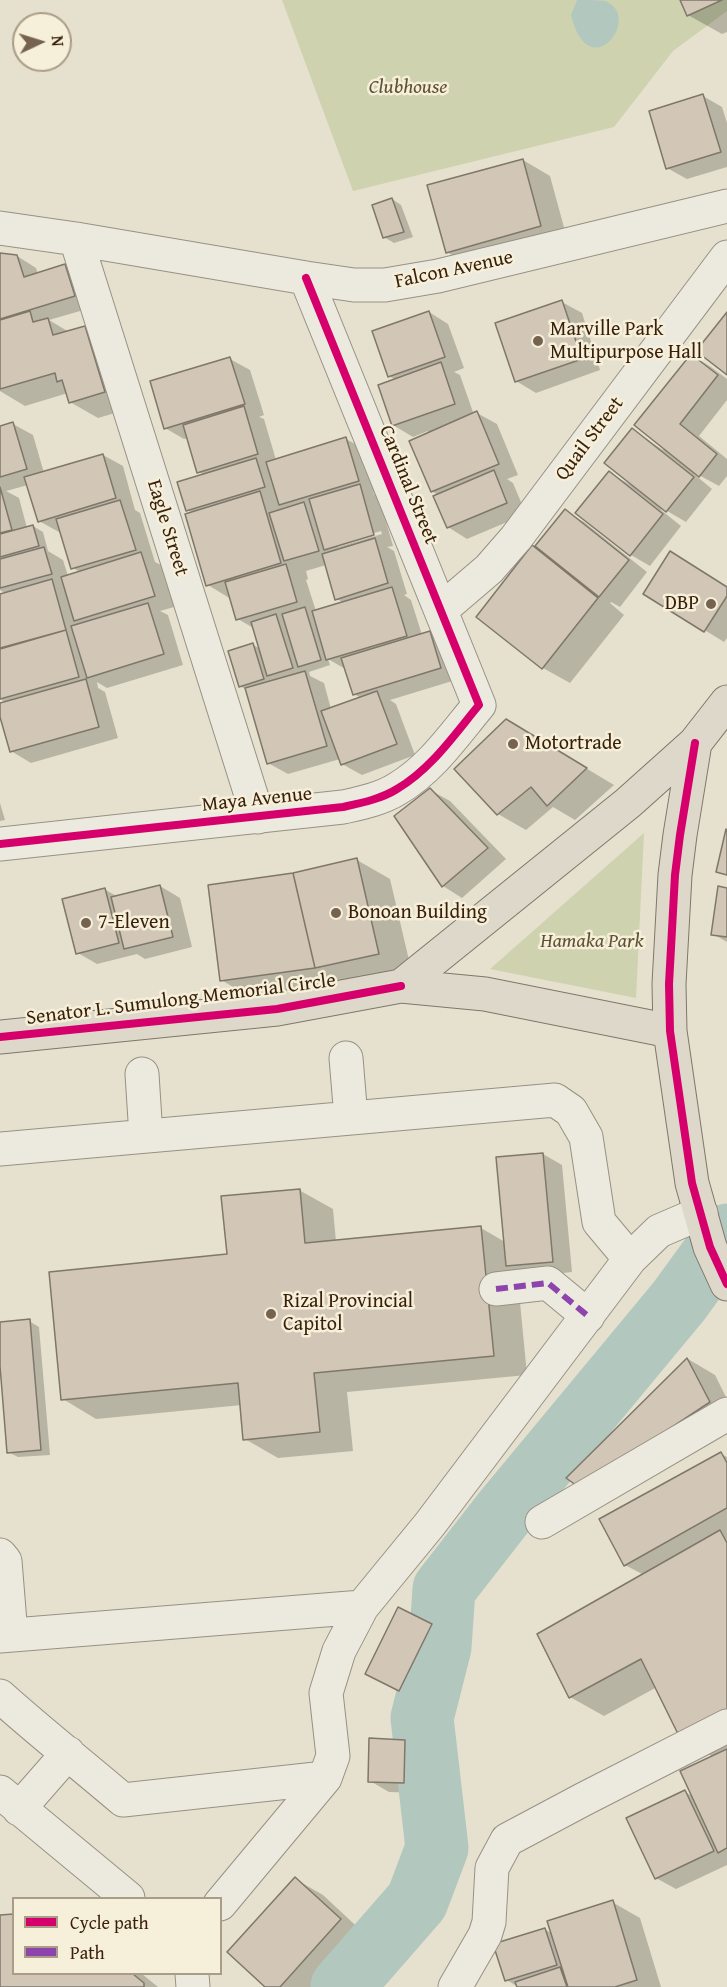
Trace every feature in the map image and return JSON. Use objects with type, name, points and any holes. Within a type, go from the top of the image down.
[{"type":"main road","name":"Senator L. Sumulong Memorial Circle","points":[[401,986],[628,803],[695,743],[727,702]]},
{"type":"main road","points":[[695,743],[675,874],[669,984],[670,1031],[692,1183],[710,1247],[727,1284]]},
{"type":"main road","name":"Senator L. Sumulong Memorial Circle","points":[[0,1037],[277,1009],[401,986],[485,994],[670,1031]]},
{"type":"street","name":"Falcon Avenue","points":[[0,228],[306,278],[354,285],[385,285],[409,282],[727,206]]},
{"type":"street","name":"Eagle Street","points":[[76,239],[258,817]]},
{"type":"street","name":"Quail Street","points":[[441,610],[489,569],[516,538],[727,257]]},
{"type":"street","name":"Cardinal Street","points":[[306,278],[479,705]]},
{"type":"street","name":"Maya Avenue","points":[[0,844],[344,807],[368,801],[396,790],[433,760],[479,705]]},
{"type":"street","points":[[346,1058],[351,1118]]},
{"type":"street","points":[[142,1074],[146,1136]]},
{"type":"street","points":[[0,1149],[555,1100],[571,1111],[586,1137],[599,1222],[630,1259]]},
{"type":"street","points":[[222,1902],[325,1778],[333,1756],[326,1694],[339,1651],[362,1607],[430,1524],[630,1259],[659,1232],[701,1213]]},
{"type":"street","points":[[496,1289],[548,1283],[588,1316]]},
{"type":"street","points":[[542,1522],[727,1414]]},
{"type":"street","points":[[0,1555],[5,1562],[6,1635],[362,1607]]},
{"type":"street","points":[[0,1696],[44,1736],[68,1753],[123,1800],[325,1778]]},
{"type":"street","points":[[455,1987],[485,1935],[489,1922],[492,1868],[507,1840],[727,1726]]},
{"type":"street","points":[[68,1753],[9,1801],[126,1897]]},
{"type":"green space","name":"Clubhouse","points":[[282,0],[727,0],[727,11],[673,51],[614,127],[353,191]]},
{"type":"green space","name":"Hamaka Park","points":[[644,833],[636,998],[490,969]]},
{"type":"shaded area","points":[[577,0],[605,1],[615,9],[619,20],[616,32],[600,47],[589,46],[579,36],[571,15]]},
{"type":"building","points":[[680,0],[722,0],[687,16]]},
{"type":"building","points":[[703,94],[721,152],[666,169],[649,111]]},
{"type":"building","points":[[523,159],[541,226],[446,253],[427,185]]},
{"type":"building","points":[[392,198],[404,232],[383,238],[372,205]]},
{"type":"building","points":[[0,253],[17,255],[24,277],[65,264],[75,296],[0,319]]},
{"type":"building","name":"Marville Park Multipurpose Hall","points":[[562,300],[582,359],[515,382],[495,323]]},
{"type":"building","points":[[30,311],[33,322],[48,318],[53,335],[85,326],[105,392],[69,403],[62,380],[57,382],[55,373],[0,389],[0,320]]},
{"type":"building","points":[[429,311],[445,357],[388,377],[372,331]]},
{"type":"building","points":[[727,312],[727,375],[696,351]]},
{"type":"building","points":[[691,354],[718,375],[680,424],[717,454],[699,477],[634,425]]},
{"type":"building","points":[[230,357],[245,404],[164,429],[150,381]]},
{"type":"building","points":[[441,362],[455,404],[392,426],[378,385]]},
{"type":"building","points":[[244,406],[258,454],[197,473],[183,425]]},
{"type":"building","points":[[477,411],[499,464],[431,492],[409,441]]},
{"type":"building","points":[[13,422],[27,469],[0,477],[0,426]]},
{"type":"building","points":[[632,428],[694,477],[666,512],[604,463]]},
{"type":"building","points":[[346,437],[359,481],[279,505],[266,462]]},
{"type":"building","points":[[103,454],[116,498],[38,522],[24,477]]},
{"type":"building","points":[[256,458],[265,487],[186,511],[177,482]]},
{"type":"building","points":[[494,470],[507,503],[447,528],[433,496]]},
{"type":"building","points":[[609,471],[663,514],[630,556],[575,513]]},
{"type":"building","points":[[360,484],[374,535],[324,550],[309,499]]},
{"type":"building","points":[[0,487],[12,530],[0,533]]},
{"type":"building","points":[[260,491],[281,563],[206,586],[185,514]]},
{"type":"building","points":[[120,500],[136,550],[71,569],[56,519]]},
{"type":"building","points":[[304,502],[319,551],[284,561],[269,513]]},
{"type":"building","points":[[565,509],[629,560],[599,597],[535,546]]},
{"type":"building","points":[[33,525],[39,546],[0,557],[0,534]]},
{"type":"building","points":[[375,538],[388,583],[335,600],[322,554]]},
{"type":"building","points":[[532,545],[598,598],[542,669],[476,617]]},
{"type":"building","points":[[44,547],[52,574],[0,588],[0,559]]},
{"type":"building","points":[[670,551],[727,587],[727,596],[704,632],[643,594]]},
{"type":"building","points":[[141,552],[155,596],[74,621],[61,577]]},
{"type":"building","points":[[286,564],[297,602],[236,620],[225,582]]},
{"type":"building","points":[[52,579],[66,630],[0,648],[0,594]]},
{"type":"building","points":[[392,587],[407,636],[326,660],[312,611]]},
{"type":"building","points":[[148,603],[164,654],[87,678],[71,626]]},
{"type":"building","points":[[305,607],[321,660],[298,667],[282,614]]},
{"type":"building","points":[[276,614],[293,668],[267,676],[251,622]]},
{"type":"building","points":[[66,630],[79,677],[0,699],[0,649]]},
{"type":"building","points":[[430,631],[441,668],[353,695],[341,658]]},
{"type":"building","points":[[253,643],[264,679],[239,687],[228,651]]},
{"type":"building","points":[[305,671],[327,746],[267,764],[245,688]]},
{"type":"building","points":[[86,679],[99,727],[10,752],[0,717],[0,703]]},
{"type":"building","points":[[377,691],[397,744],[341,765],[321,711]]},
{"type":"building","name":"Motortrade","points":[[506,719],[587,768],[547,806],[531,787],[497,815],[454,769]]},
{"type":"building","points":[[430,788],[488,848],[442,887],[394,816]]},
{"type":"building","points":[[727,830],[727,875],[716,872]]},
{"type":"building","name":"Bonoan Building","points":[[357,858],[379,954],[315,968],[293,873]]},
{"type":"building","points":[[293,873],[315,968],[220,981],[208,885]]},
{"type":"building","points":[[160,885],[173,937],[124,949],[111,897]]},
{"type":"building","points":[[718,886],[727,888],[727,937],[711,935]]},
{"type":"building","points":[[105,888],[119,943],[76,954],[62,899]]},
{"type":"building","points":[[543,1153],[553,1262],[506,1266],[496,1157]]},
{"type":"building","name":"Rizal Provincial Capitol","points":[[300,1189],[305,1243],[481,1226],[494,1356],[314,1373],[320,1432],[243,1440],[238,1383],[61,1400],[49,1272],[227,1254],[221,1196]]},
{"type":"building","points":[[30,1319],[41,1450],[7,1453],[0,1366],[0,1322]]},
{"type":"building","points":[[687,1358],[710,1402],[580,1488],[566,1478]]},
{"type":"building","points":[[721,1452],[727,1463],[727,1508],[624,1566],[599,1519]]},
{"type":"building","points":[[720,1530],[727,1543],[727,1715],[681,1740],[641,1659],[569,1698],[537,1634]]},
{"type":"building","points":[[398,1607],[432,1624],[399,1691],[365,1674]]},
{"type":"building","points":[[369,1738],[405,1740],[404,1783],[368,1782]]},
{"type":"building","points":[[727,1749],[727,1848],[718,1853],[680,1771]]},
{"type":"building","points":[[685,1790],[714,1851],[655,1879],[626,1818]]},
{"type":"building","points":[[295,1877],[341,1919],[280,1987],[265,1987],[227,1952]]},
{"type":"building","points":[[613,1900],[637,1980],[615,1987],[568,1987],[547,1921]]},
{"type":"building","points":[[12,1914],[12,1975],[134,1975],[144,1983],[144,1987],[0,1987],[0,1915]]},
{"type":"building","points":[[545,1928],[557,1965],[505,1981],[493,1944]]},
{"type":"building","points":[[560,1967],[567,1987],[517,1987],[515,1982]]},
{"type":"waterway","points":[[342,1987],[417,1901],[437,1848],[422,1718],[440,1647],[444,1589],[504,1512],[679,1301],[727,1235]]},
{"type":"marked path","points":[[496,1289],[548,1283],[588,1316]]},
{"type":"cycle path","points":[[0,844],[343,807],[371,800],[397,789],[421,772],[479,705],[306,278]]},
{"type":"cycle path","points":[[695,743],[675,875],[669,984],[670,1031],[692,1183],[710,1247],[727,1284]]},
{"type":"cycle path","points":[[0,1037],[277,1009],[401,986]]},
{"type":"place","name":"Marville Park Multipurpose Hall","points":[[538,341]]},
{"type":"place","name":"DBP","points":[[711,604]]},
{"type":"place","name":"Motortrade","points":[[513,744]]},
{"type":"place","name":"Bonoan Building","points":[[336,913]]},
{"type":"place","name":"7-Eleven","points":[[86,923]]},
{"type":"place","name":"Rizal Provincial Capitol","points":[[271,1314]]}]
